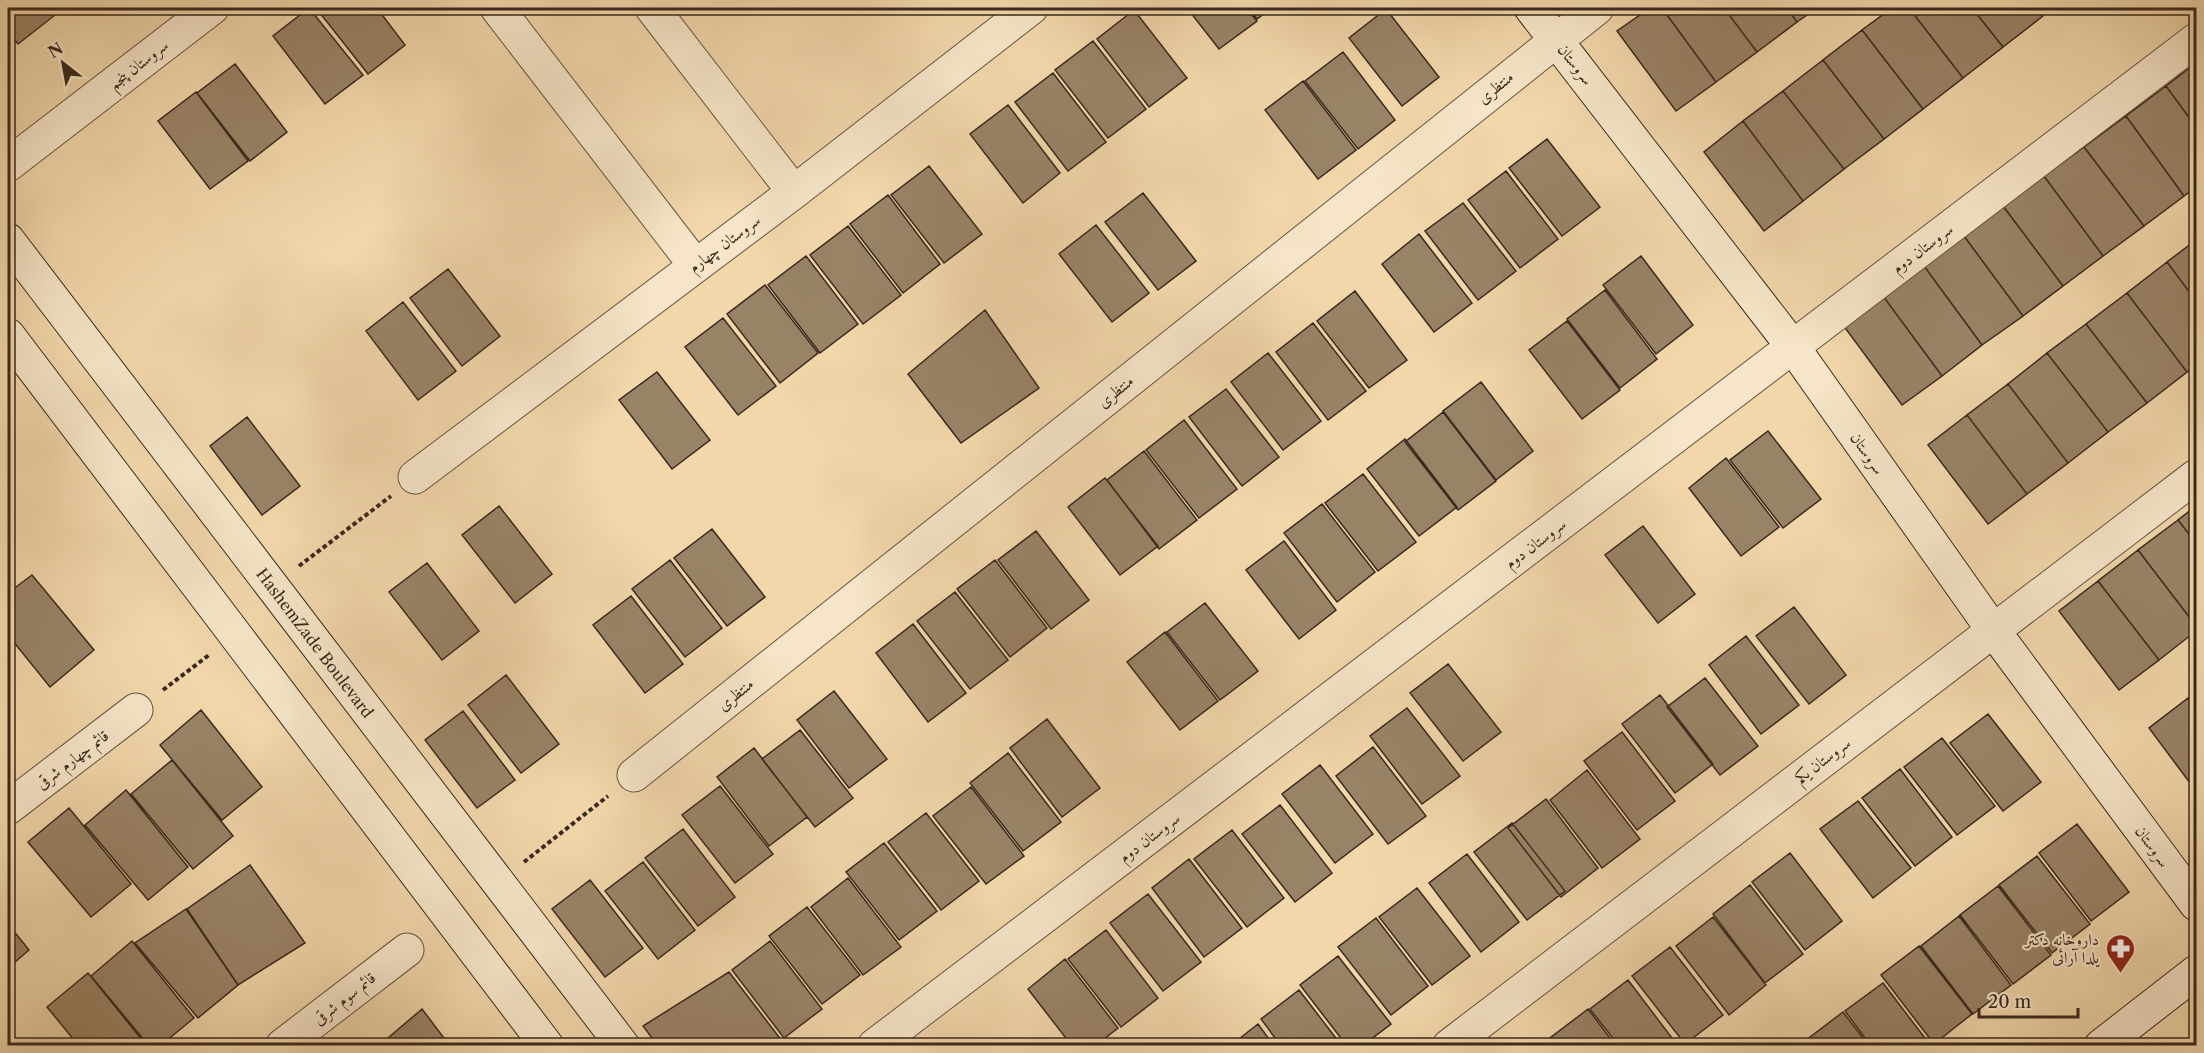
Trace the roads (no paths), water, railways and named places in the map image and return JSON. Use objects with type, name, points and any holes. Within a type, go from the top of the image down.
[{"type":"street","name":"سروستان پنجم","points":[[8,165],[212,8]]},
{"type":"street","points":[[497,8],[695,265]]},
{"type":"street","points":[[652,8],[794,192]]},
{"type":"street","name":"سروستان چهارم","points":[[415,477],[794,192],[1031,8]]},
{"type":"street","name":"سروستان","points":[[1530,8],[1556,38],[1793,347],[1994,630],[2196,904]]},
{"type":"street","name":"منتظری","points":[[634,775],[1556,38],[1597,8]]},
{"type":"street","name":"سروستان دوم","points":[[874,1046],[2196,40]]},
{"type":"street","name":"HashemZade Boulevard","points":[[8,240],[623,1046]]},
{"type":"street","points":[[8,335],[547,1046]]},
{"type":"street","name":"سروستان یکم","points":[[1449,1046],[2196,476]]},
{"type":"street","name":"قائم چهارم شرقی","points":[[8,808],[136,710]]},
{"type":"street","name":"قائم سوم شرقی","points":[[282,1046],[406,950]]},
{"type":"street","points":[[2101,1046],[2196,972]]},
{"type":"place","name":"داروخانه دکتر یلدا آرائی","points":[[2120,974]]}]
